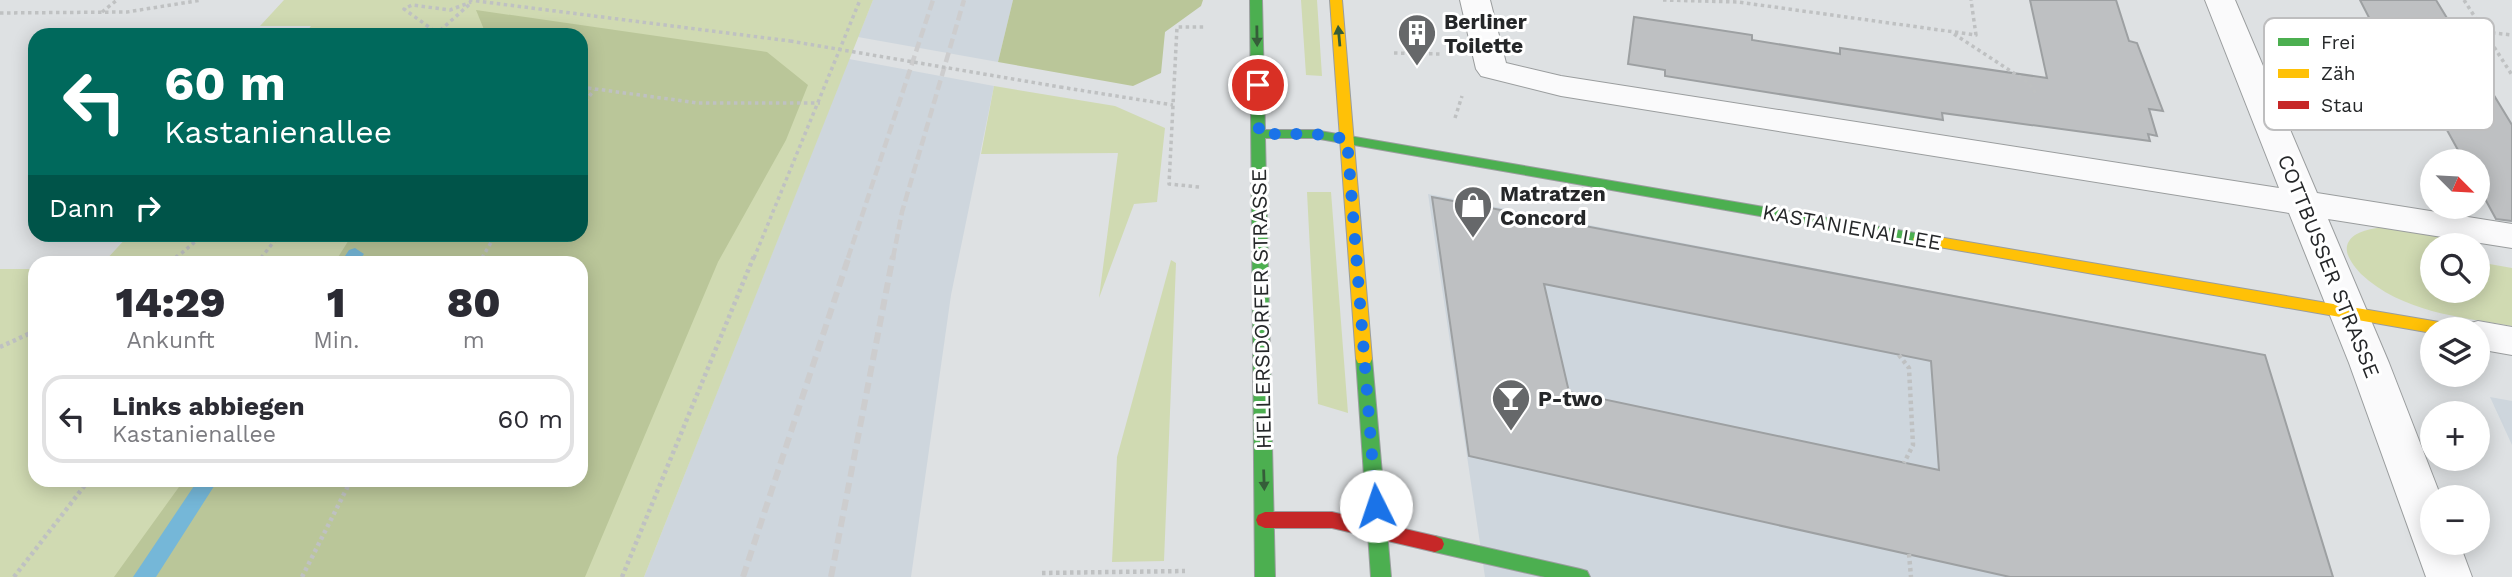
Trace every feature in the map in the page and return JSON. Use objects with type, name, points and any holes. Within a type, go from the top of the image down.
[{"type":"main road","name":"HELLERSDORFER STRASSE","points":[[1256,0],[1265,577]]},
{"type":"main road","points":[[1336,0],[1381,577]]},
{"type":"main road","name":"KASTANIENALLEE","points":[[1259,134],[1314,134],[1347,139],[2420,325]]},
{"type":"main road","points":[[1265,520],[1332,520],[1580,577]]},
{"type":"street","points":[[1475,0],[1492,69],[1561,86],[2512,236]]},
{"type":"street","name":"COTTBUSSER STRASSE","points":[[2220,0],[2264,108]]},
{"type":"street","name":"COTTBUSSER STRASSE","points":[[2273,130],[2348,312],[2420,501]]},
{"type":"street","points":[[2490,337],[2512,341]]},
{"type":"street","points":[[2441,555],[2449,577]]},
{"type":"path","points":[[102,12],[117,0]]},
{"type":"path","points":[[0,13],[102,12],[127,15],[172,9],[202,0]]},
{"type":"path","points":[[443,28],[472,0]]},
{"type":"path","points":[[429,28],[404,9],[412,5],[450,10],[472,0],[790,41],[1173,105]]},
{"type":"path","points":[[538,8],[541,0]]},
{"type":"path","points":[[622,577],[820,103],[860,0]]},
{"type":"path","points":[[1663,0],[1747,2],[1976,35],[1971,0]]},
{"type":"path","points":[[2464,0],[2475,18]]},
{"type":"path","points":[[1199,187],[1168,184],[1177,27],[1206,27]]},
{"type":"path","points":[[1951,32],[2029,83],[2036,94]]},
{"type":"path","points":[[2494,33],[2512,35]]},
{"type":"path","points":[[2494,47],[2512,75]]},
{"type":"path","points":[[1394,53],[1447,54]]},
{"type":"path","points":[[588,89],[698,103],[820,103]]},
{"type":"path","points":[[588,98],[594,90]]},
{"type":"path","points":[[178,256],[195,242]]},
{"type":"path","points":[[263,256],[274,242]]},
{"type":"path","points":[[0,347],[28,334]]},
{"type":"path","points":[[1899,355],[1909,368],[1913,445],[1904,463]]},
{"type":"path","points":[[14,577],[84,487]]},
{"type":"path","points":[[302,577],[347,487]]},
{"type":"path","points":[[1909,554],[1910,577]]},
{"type":"path","points":[[1042,573],[1185,571]]},
{"type":"shaded area","points":[[873,0],[1013,0],[998,62],[858,37]]},
{"type":"shaded area","points":[[849,59],[994,86],[951,295],[911,577],[644,577]]},
{"type":"shaded area","points":[[1428,194],[2265,355],[2333,577],[1485,577]]},
{"type":"shaded area","points":[[2490,397],[2512,401],[2512,445]]},
{"type":"green space","points":[[284,0],[873,0],[644,577],[0,577],[0,269],[28,269],[28,487],[588,487],[588,256],[110,256],[123,242],[588,242],[588,28],[260,26]]},
{"type":"green space","points":[[1013,0],[1203,0],[1201,6],[1165,32],[1161,73],[1133,86],[998,62]]},
{"type":"green space","points":[[1301,0],[1317,0],[1322,76],[1306,75]]},
{"type":"green space","points":[[476,10],[767,52],[808,85],[786,140],[718,262],[585,577],[114,577],[179,487],[588,487],[588,256],[339,256],[348,242],[588,242],[588,28],[483,28]]},
{"type":"green space","points":[[994,86],[1115,106],[1165,128],[1157,202],[1134,204],[1099,298],[1118,153],[981,154]]},
{"type":"green space","points":[[1307,192],[1331,192],[1348,413],[1318,404]]},
{"type":"green space","points":[[2383,227],[2426,233],[2420,233],[2420,303],[2490,303],[2490,264],[2512,268],[2512,326],[2490,322],[2490,317],[2462,317],[2432,311],[2394,297],[2377,287],[2353,265],[2348,254],[2349,241],[2367,230]]},
{"type":"green space","points":[[1171,260],[1176,263],[1164,561],[1112,562],[1117,457]]},
{"type":"building","points":[[2030,0],[2116,0],[2129,41],[2137,43],[2163,111],[2149,109],[2157,136],[2148,134],[2150,141],[1942,113],[1943,120],[1665,76],[1665,70],[1628,64],[1634,17],[1752,35],[1752,40],[1840,54],[1840,48],[2047,78]]},
{"type":"building","points":[[2360,0],[2436,0],[2447,18],[2369,18]]},
{"type":"building","points":[[2494,95],[2512,125],[2512,221],[2496,219],[2490,208],[2490,149],[2457,149],[2447,130],[2494,130]]},
{"type":"building","points":[[1432,197],[2265,355],[2333,577],[2010,577],[1469,456]],"holes":[[[1544,284],[1931,361],[1939,470],[1569,392]]]},
{"type":"waterway","points":[[144,577],[203,487]]},
{"type":"railway","points":[[848,258],[933,0]]},
{"type":"railway","points":[[893,258],[902,212],[964,0]]},
{"type":"railway","points":[[743,577],[849,256]]},
{"type":"railway","points":[[831,577],[893,256]]},
{"type":"traffic: fast","points":[[1256,0],[1265,577]]},
{"type":"traffic: fast","points":[[1259,134],[1314,134],[1921,239]]},
{"type":"traffic: fast","points":[[1364,359],[1381,577]]},
{"type":"traffic: fast","points":[[1435,544],[1580,577]]},
{"type":"traffic: slow","points":[[1336,0],[1364,359]]},
{"type":"traffic: slow","points":[[1921,239],[2420,325]]},
{"type":"traffic: jam","points":[[1265,520],[1332,520],[1435,544]]},
{"type":"place","name":"Berliner Toilette","points":[[1417,67]]},
{"type":"place","name":"Matratzen Concord","points":[[1473,239]]},
{"type":"place","name":"P-two","points":[[1511,432]]},
{"type":"route","points":[[1258,85],[1259,134],[1314,134],[1347,139],[1376,506]]}]
